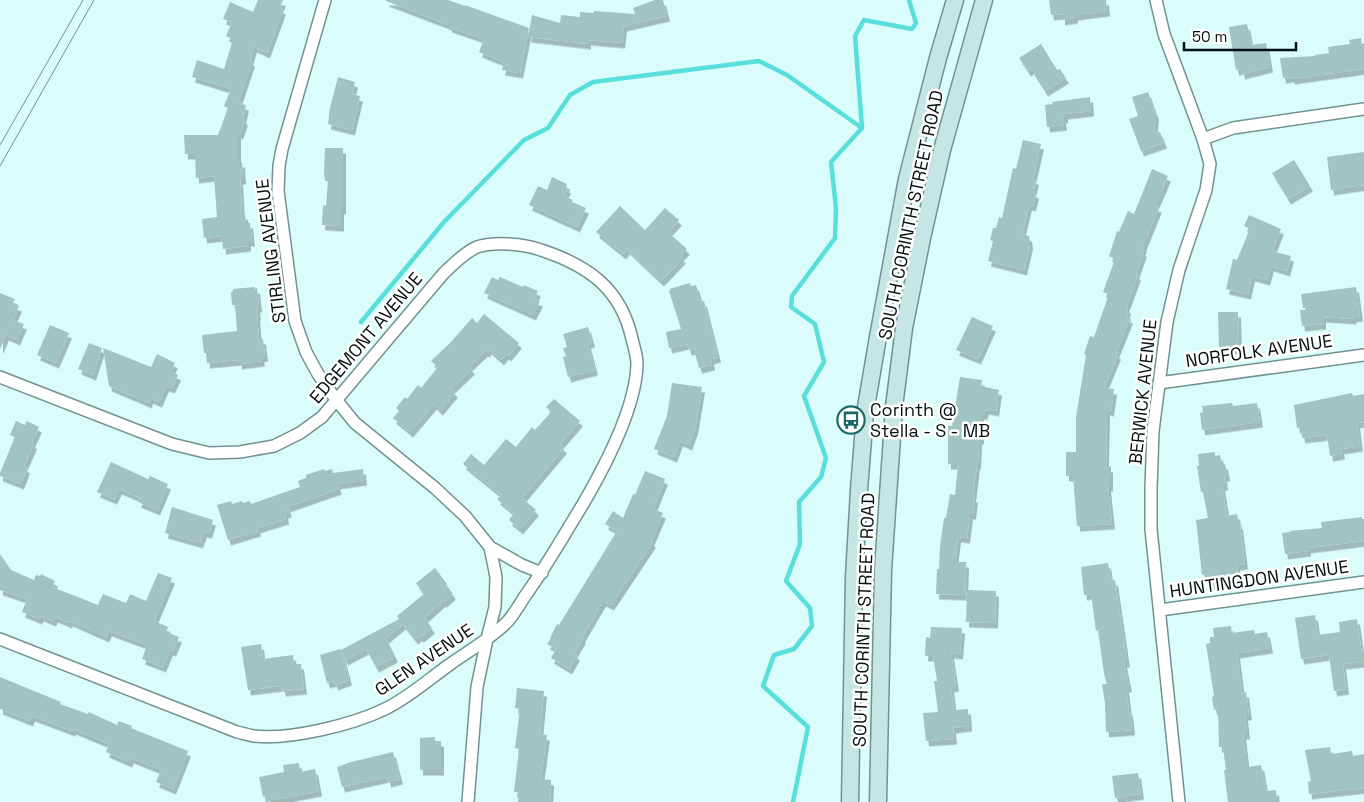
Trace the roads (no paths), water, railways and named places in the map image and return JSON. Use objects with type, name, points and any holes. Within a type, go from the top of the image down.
[{"type":"main road","name":"SOUTH CORINTH STREET ROAD","points":[[850,802],[854,577],[866,413],[907,179],[955,0]]},
{"type":"main road","name":"SOUTH CORINTH STREET ROAD","points":[[878,802],[883,570],[894,407],[904,328],[942,150],[984,0]]},
{"type":"street","name":"STIRLING AVENUE","points":[[325,0],[282,148],[279,166],[278,191],[295,321],[306,352],[318,374],[355,423],[435,488],[465,516],[490,548],[522,566],[542,573]]},
{"type":"street","name":"BERWICK AVENUE","points":[[1156,0],[1164,34],[1203,139],[1210,164],[1206,190],[1179,270],[1167,322],[1153,431],[1151,530],[1179,802]]},
{"type":"street","points":[[1203,139],[1233,128],[1364,109]]},
{"type":"street","name":"EDGEMONT AVENUE","points":[[0,377],[172,444],[209,453],[240,452],[274,446],[300,433],[322,418],[443,274],[457,260],[476,248],[500,244],[534,247],[560,256],[584,268],[606,286]]},
{"type":"street","name":"GLEN AVENUE","points":[[0,639],[237,732],[253,736],[305,733],[344,724],[385,709],[418,689],[448,665],[487,639],[508,620],[542,573],[598,478],[622,425],[633,395],[637,362],[629,327],[620,307],[606,286]]},
{"type":"street","name":"NORFOLK AVENUE","points":[[1159,383],[1364,355]]},
{"type":"street","name":"STIRLING AVENUE","points":[[468,802],[477,687],[495,607],[496,577],[490,548]]},
{"type":"street","name":"HUNTINGDON AVENUE","points":[[1160,610],[1364,582]]},
{"type":"waterway","points":[[793,802],[808,727],[763,686],[774,655],[794,649],[812,626],[810,608],[786,581],[800,544],[799,502],[821,477],[826,458],[804,396],[824,362],[815,324],[791,307],[792,296],[835,238],[836,208],[831,162],[862,128],[855,36],[864,20],[912,29],[916,23],[909,0]]},
{"type":"waterway","points":[[361,322],[444,222],[524,140],[548,128],[570,95],[593,82],[759,61],[787,75],[862,128]]},
{"type":"tram line","points":[[0,145],[83,0]]},
{"type":"tram line","points":[[0,166],[94,0]]},
{"type":"place","name":"Corinth @ Stella - S - MB","points":[[851,420]]}]
